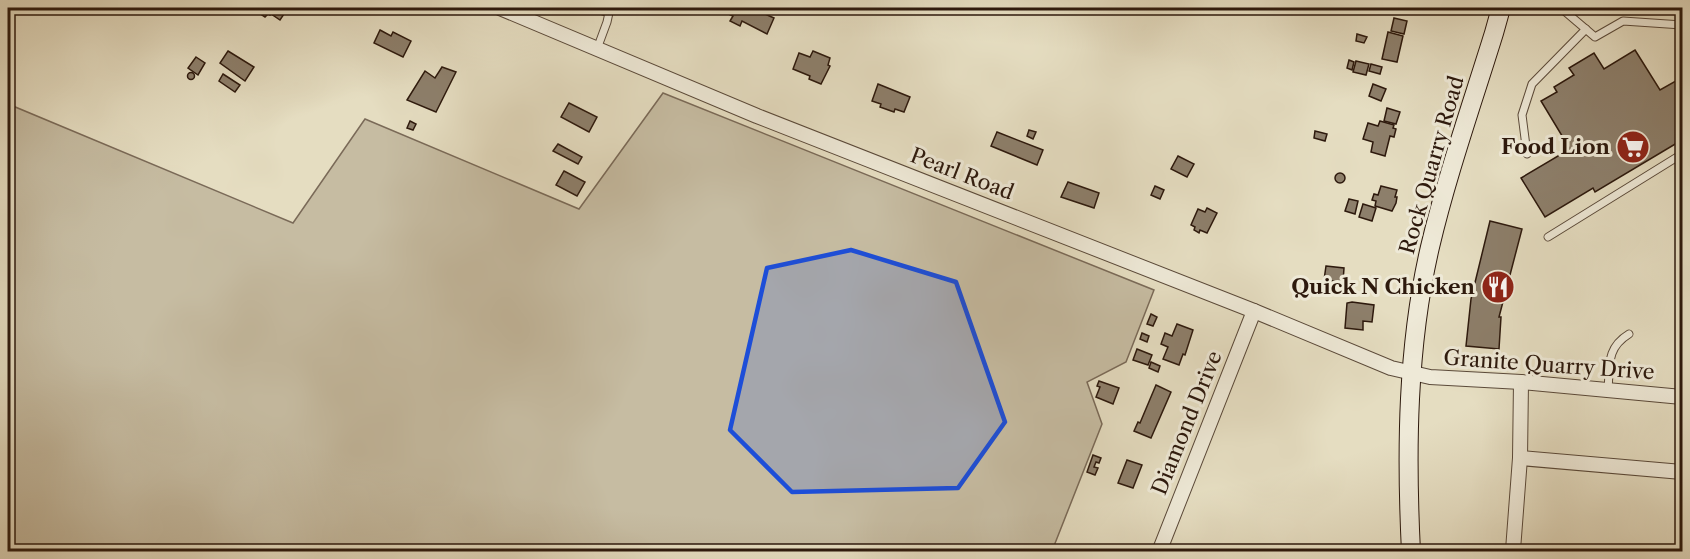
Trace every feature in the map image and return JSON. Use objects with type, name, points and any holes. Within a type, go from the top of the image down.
[{"type":"main road","name":"Rock Quarry Road","points":[[1411,552],[1408,491],[1412,374],[1429,249],[1444,191],[1501,8]]},
{"type":"street","name":"Pearl Road","points":[[500,8],[758,116],[1254,311],[1391,368],[1412,374]]},
{"type":"street","name":"Diamond Drive","points":[[1159,552],[1254,311]]},
{"type":"street","name":"Granite Quarry Drive","points":[[1412,374],[1683,397]]},
{"type":"street","points":[[1513,550],[1520,458],[1521,382]]},
{"type":"street","points":[[1520,458],[1683,472]]},
{"type":"lane","points":[[594,8],[609,10],[597,49]]},
{"type":"lane","points":[[1561,8],[1595,37],[1623,21],[1683,25]]},
{"type":"lane","points":[[1527,154],[1522,115],[1532,84],[1586,29]]},
{"type":"lane","points":[[1548,237],[1683,154]]},
{"type":"lane","points":[[1608,390],[1611,351],[1629,334]]},
{"type":"highlighted area","points":[[851,250],[956,282],[1005,422],[958,488],[792,492],[730,430],[767,268]]},
{"type":"shaded area","points":[[663,93],[1154,290],[1126,362],[1087,382],[1102,424],[1052,551],[8,551],[8,104],[293,223],[365,119],[579,209]]},
{"type":"building","points":[[255,8],[288,8],[280,20],[271,14],[265,17],[259,13],[261,10]]},
{"type":"building","points":[[715,8],[751,8],[774,18],[767,34],[742,21],[740,26],[730,21],[733,16]]},
{"type":"building","points":[[1394,18],[1407,21],[1404,34],[1391,31]]},
{"type":"building","points":[[380,30],[391,36],[393,32],[411,41],[403,57],[374,43]]},
{"type":"building","points":[[1388,32],[1403,36],[1397,62],[1382,59]]},
{"type":"building","points":[[1357,34],[1367,37],[1364,43],[1356,41]]},
{"type":"building","points":[[1635,50],[1660,90],[1681,78],[1682,140],[1595,192],[1593,188],[1545,217],[1521,178],[1570,149],[1541,101],[1557,92],[1554,87],[1574,75],[1569,68],[1594,53],[1604,69]]},
{"type":"building","points":[[228,51],[254,67],[245,81],[220,63]]},
{"type":"building","points":[[813,51],[830,58],[828,65],[830,66],[821,84],[809,79],[810,76],[793,69],[799,53],[810,57]]},
{"type":"building","points":[[196,57],[205,63],[198,75],[188,68]]},
{"type":"building","points":[[1349,60],[1354,62],[1352,70],[1347,68]]},
{"type":"building","points":[[1356,61],[1369,64],[1366,75],[1353,72]]},
{"type":"building","points":[[1371,64],[1382,67],[1380,74],[1369,71]]},
{"type":"building","points":[[442,67],[456,72],[436,112],[407,100],[425,71],[435,78]]},
{"type":"building","points":[[191,72],[195,76],[191,80],[187,76]]},
{"type":"building","points":[[223,74],[240,85],[235,92],[219,81]]},
{"type":"building","points":[[878,84],[910,97],[904,112],[895,109],[894,112],[872,101]]},
{"type":"building","points":[[1373,84],[1386,89],[1381,101],[1369,96]]},
{"type":"building","points":[[569,103],[597,117],[589,132],[561,117]]},
{"type":"building","points":[[1387,108],[1400,112],[1396,124],[1384,121]]},
{"type":"building","points":[[410,121],[416,124],[413,130],[407,128]]},
{"type":"building","points":[[1380,121],[1394,125],[1393,128],[1396,129],[1394,137],[1390,136],[1385,156],[1371,152],[1373,142],[1363,139],[1368,123],[1378,126]]},
{"type":"building","points":[[1029,130],[1036,132],[1033,139],[1027,136]]},
{"type":"building","points":[[1315,131],[1327,134],[1325,141],[1314,138]]},
{"type":"building","points":[[997,132],[1043,150],[1037,165],[991,146]]},
{"type":"building","points":[[558,144],[582,157],[578,164],[553,151]]},
{"type":"building","points":[[1178,156],[1194,164],[1187,177],[1171,169]]},
{"type":"building","points":[[564,171],[585,182],[577,196],[556,185]]},
{"type":"building","points":[[1340,173],[1345,178],[1340,183],[1335,178]]},
{"type":"building","points":[[1068,182],[1099,193],[1094,208],[1061,197]]},
{"type":"building","points":[[1155,186],[1164,190],[1160,199],[1151,195]]},
{"type":"building","points":[[1381,186],[1397,190],[1396,203],[1392,211],[1375,206],[1376,201],[1372,200],[1374,194],[1378,195]]},
{"type":"building","points":[[1349,199],[1358,201],[1355,214],[1345,211]]},
{"type":"building","points":[[1363,204],[1376,208],[1372,221],[1359,217]]},
{"type":"building","points":[[1207,208],[1217,213],[1207,233],[1200,230],[1199,233],[1191,225],[1198,209],[1205,212]]},
{"type":"building","points":[[1490,221],[1522,229],[1499,317],[1501,317],[1499,349],[1466,346],[1471,299]]},
{"type":"building","points":[[1326,266],[1344,268],[1343,282],[1324,280]]},
{"type":"building","points":[[1347,303],[1374,305],[1372,322],[1363,321],[1363,330],[1345,328]]},
{"type":"building","points":[[1151,314],[1157,317],[1153,326],[1147,324]]},
{"type":"building","points":[[1177,324],[1193,330],[1185,355],[1183,354],[1179,365],[1163,359],[1168,347],[1161,344],[1165,333],[1172,336]]},
{"type":"building","points":[[1142,333],[1149,336],[1147,342],[1140,339]]},
{"type":"building","points":[[1137,349],[1152,355],[1148,365],[1133,360]]},
{"type":"building","points":[[1151,362],[1160,366],[1158,372],[1149,368]]},
{"type":"building","points":[[1099,381],[1119,388],[1113,404],[1096,397],[1100,387],[1097,386]]},
{"type":"building","points":[[1156,385],[1171,392],[1151,438],[1134,431],[1138,422],[1140,423]]},
{"type":"building","points":[[1093,455],[1101,458],[1094,467],[1098,468],[1095,475],[1087,472]]},
{"type":"building","points":[[1127,460],[1142,465],[1133,488],[1118,483]]},
{"type":"place","name":"Food Lion","points":[[1633,147]]},
{"type":"place","name":"Quick N Chicken","points":[[1498,287]]}]
